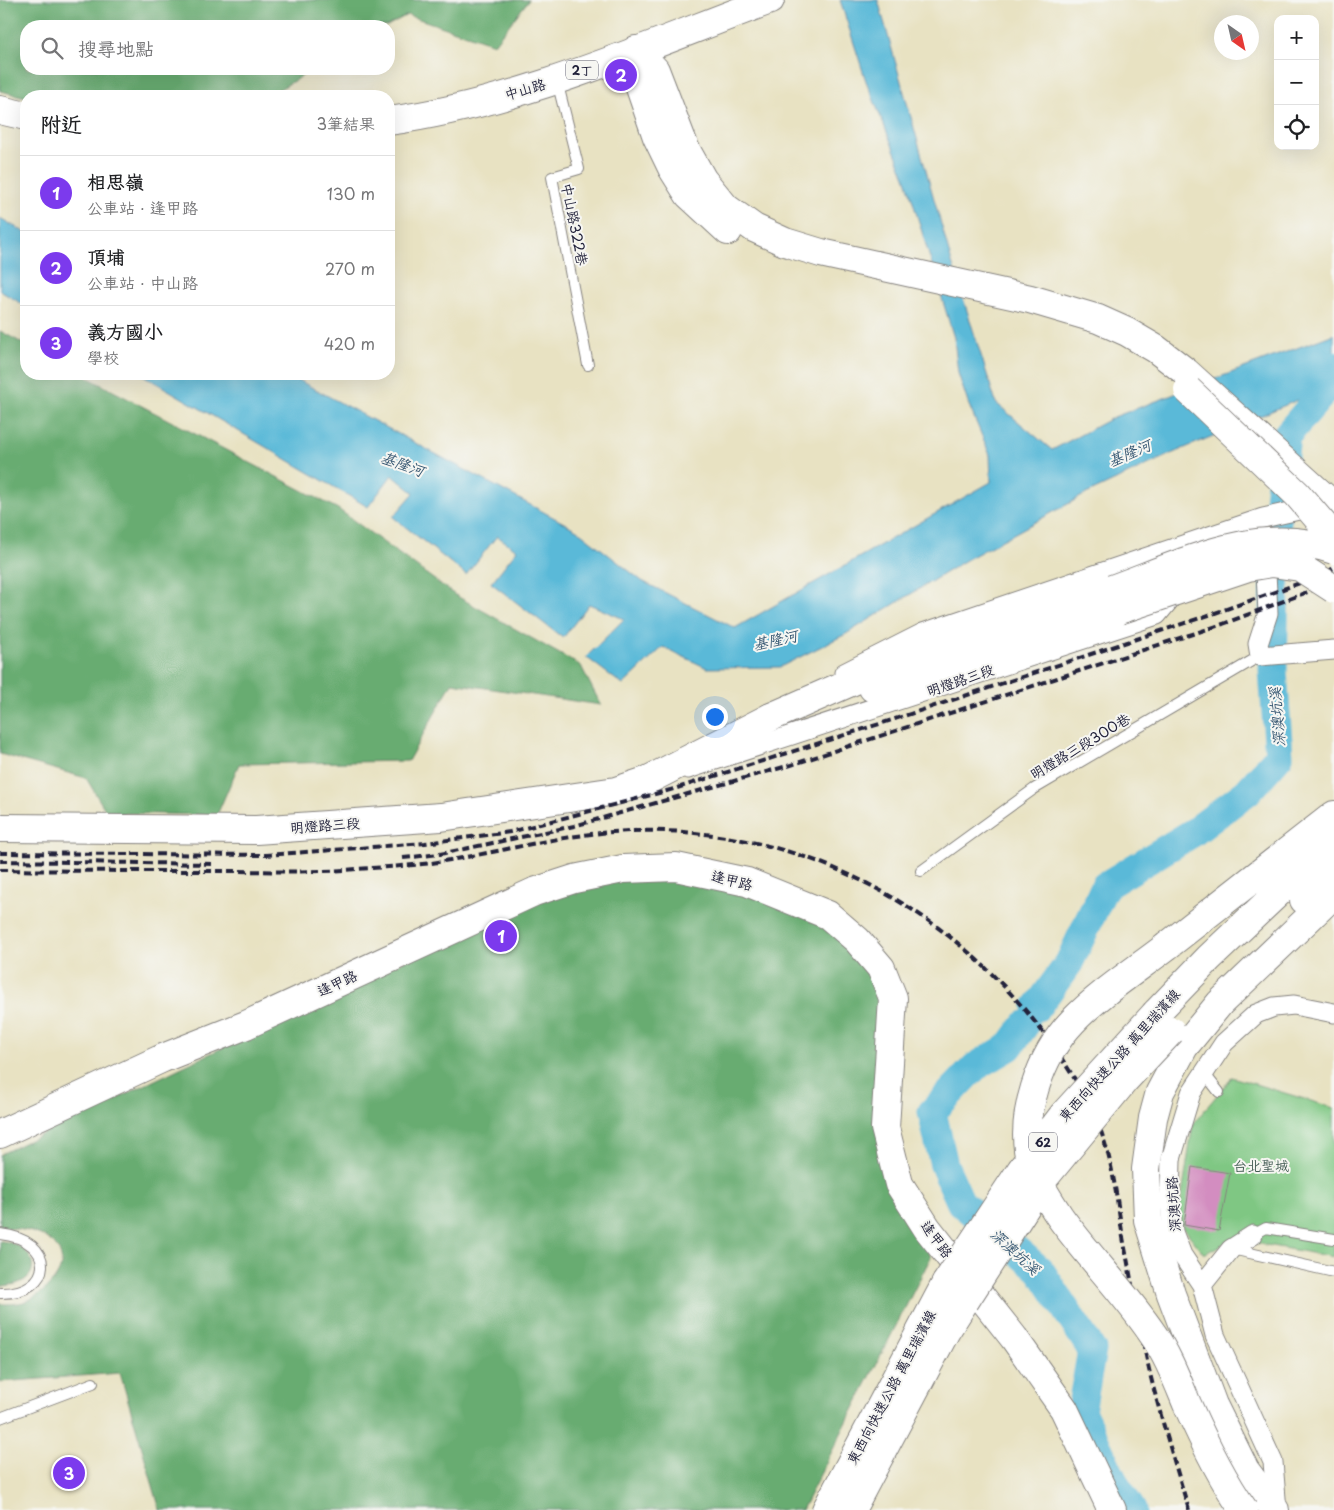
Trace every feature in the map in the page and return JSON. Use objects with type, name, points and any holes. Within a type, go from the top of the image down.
[{"type":"main road","name":"中山路","points":[[395,120],[436,115],[557,80],[770,0]]},
{"type":"main road","points":[[636,50],[636,76],[657,137],[672,168],[689,195],[734,236],[763,252],[802,266],[856,269],[1030,299],[1098,319],[1127,332],[1156,349],[1186,372],[1334,506]]},
{"type":"main road","points":[[0,110],[20,115]]},
{"type":"main road","points":[[856,269],[1027,315],[1074,329],[1111,344],[1188,390],[1297,494],[1334,538]]},
{"type":"main road","points":[[771,717],[945,667],[1116,599],[1195,559],[1248,543],[1270,540],[1294,541],[1334,550]]},
{"type":"main road","points":[[1116,599],[1248,566],[1272,563],[1300,567],[1334,589]]},
{"type":"main road","name":"明燈路三段","points":[[0,828],[256,830],[441,817],[616,791],[646,781],[771,717]]},
{"type":"main road","points":[[1244,1510],[1201,1434],[1170,1363],[1153,1334],[1115,1283],[1060,1217],[1031,1164],[1028,1116],[1038,1078],[1054,1043],[1090,1006],[1334,815]]},
{"type":"main road","name":"東西向快速公路 萬里瑞濱線","points":[[1170,1030],[1209,958],[1334,840]]},
{"type":"main road","name":"逢甲路","points":[[0,1134],[163,1058],[246,1025],[534,892],[574,879],[623,869],[676,867],[747,882],[828,916],[857,940],[881,968],[893,998],[885,1128],[899,1184],[927,1228],[1014,1338],[1064,1409],[1112,1510]]},
{"type":"main road","name":"東西向快速公路 萬里瑞濱線","points":[[826,1510],[955,1292],[1045,1177],[1124,1081],[1170,1030],[1229,969],[1334,872]]},
{"type":"main road","points":[[1276,1510],[1245,1470],[1213,1405],[1171,1294],[1148,1220],[1146,1169],[1153,1118],[1160,1092],[1170,1030],[1220,1004],[1334,894]]},
{"type":"main road","name":"東西向快速公路 萬里瑞濱線","points":[[851,1510],[946,1330],[955,1292]]},
{"type":"street","name":"明燈路三段","points":[[771,717],[859,664],[923,633],[1263,518],[1334,502]]},
{"type":"street","points":[[1263,518],[1268,613],[1258,644],[1260,656],[1282,656],[1334,650]]},
{"type":"street","name":"明燈路三段","points":[[646,781],[702,766],[1157,615],[1186,580],[1241,526]]},
{"type":"street","points":[[1172,550],[1192,559],[1194,566],[1186,580]]},
{"type":"street","name":"深澳坑路","points":[[1276,1510],[1273,1462],[1215,1335],[1202,1285],[1182,1256],[1173,1232],[1170,1203],[1171,1159],[1190,1093],[1224,1042],[1256,1014],[1274,1007],[1294,1005],[1334,1013]]},
{"type":"street","points":[[1202,1285],[1231,1249],[1253,1236]]},
{"type":"lane","name":"中山路322巷","points":[[557,80],[579,169],[552,177],[588,365]]},
{"type":"lane","name":"明燈路三段300巷","points":[[921,871],[1034,789],[1260,656]]},
{"type":"lane","points":[[1204,1073],[1219,1092]]},
{"type":"lane","points":[[1253,1236],[1266,1228],[1334,1239]]},
{"type":"lane","points":[[0,1234],[13,1235],[28,1241],[37,1249],[42,1260],[43,1269],[36,1280],[24,1289],[0,1293]]},
{"type":"lane","points":[[1231,1249],[1334,1272]]},
{"type":"lane","points":[[0,1418],[93,1383]]},
{"type":"green space","points":[[0,0],[529,0],[494,44],[407,15],[395,22],[395,20],[20,20],[20,75],[304,75],[278,90],[20,90],[20,96],[0,91]]},
{"type":"green space","points":[[0,331],[20,342],[20,380],[92,380],[338,509],[455,595],[581,666],[601,705],[452,683],[408,761],[239,764],[217,815],[107,813],[86,778],[0,754]]},
{"type":"green space","points":[[574,879],[682,880],[821,913],[885,969],[890,1165],[931,1257],[802,1510],[160,1510],[120,1373],[0,1382],[0,1304],[27,1301],[44,1291],[57,1276],[61,1259],[59,1250],[46,1238],[27,1231],[0,1227],[0,1155]]},
{"type":"green space","name":"台北聖城","points":[[1232,1077],[1334,1108],[1334,1257],[1232,1239],[1204,1254],[1178,1221],[1193,1124]]},
{"type":"green space","points":[[0,1241],[12,1243],[29,1256],[32,1264],[31,1272],[26,1279],[16,1284],[0,1286]]},
{"type":"water","name":"基隆河","points":[[840,0],[878,0],[952,263],[996,403],[1052,450],[1114,417],[1334,334],[1334,387],[1328,387],[1173,453],[1086,494],[966,560],[846,634],[780,667],[707,668],[663,647],[623,685],[586,657],[624,619],[589,604],[563,638],[491,583],[517,550],[497,536],[466,575],[393,517],[414,493],[392,475],[368,507],[151,380],[298,380],[577,530],[642,581],[735,628],[991,482],[990,455],[968,403],[958,373],[954,338],[906,179],[866,81]]},
{"type":"water","points":[[0,218],[20,230],[20,303],[0,291]]},
{"type":"building","points":[[1192,1167],[1230,1173],[1219,1231],[1184,1225]]},
{"type":"waterway","name":"深澳坑溪","points":[[1037,1007],[1069,963],[1105,886],[1194,832],[1247,792],[1279,756],[1273,671],[1276,530],[1286,436],[1328,387],[1333,366]]},
{"type":"waterway","name":"深澳坑溪","points":[[1025,1025],[1009,1047],[975,1067],[932,1112],[944,1165],[961,1203],[1040,1270],[1092,1350],[1081,1411],[1113,1480],[1132,1510]]},
{"type":"railway","points":[[0,853],[266,855],[425,843],[510,832],[674,789],[892,720],[1215,613],[1317,577],[1334,568]]},
{"type":"railway","points":[[403,858],[440,854],[574,826],[791,765],[1223,624],[1334,582]]},
{"type":"railway","points":[[0,870],[340,870],[428,863],[582,835],[630,831],[695,833],[757,843],[816,861],[873,886],[926,919],[974,958],[1019,1002],[1058,1053],[1090,1105],[1109,1157],[1140,1330],[1152,1383],[1189,1510]]},
{"type":"railway","points":[[0,861],[213,864]]},
{"type":"place","name":"頂埔","points":[[621,75]]},
{"type":"place","name":"相思嶺","points":[[501,936]]},
{"type":"place","name":"義方國小","points":[[69,1473]]}]
